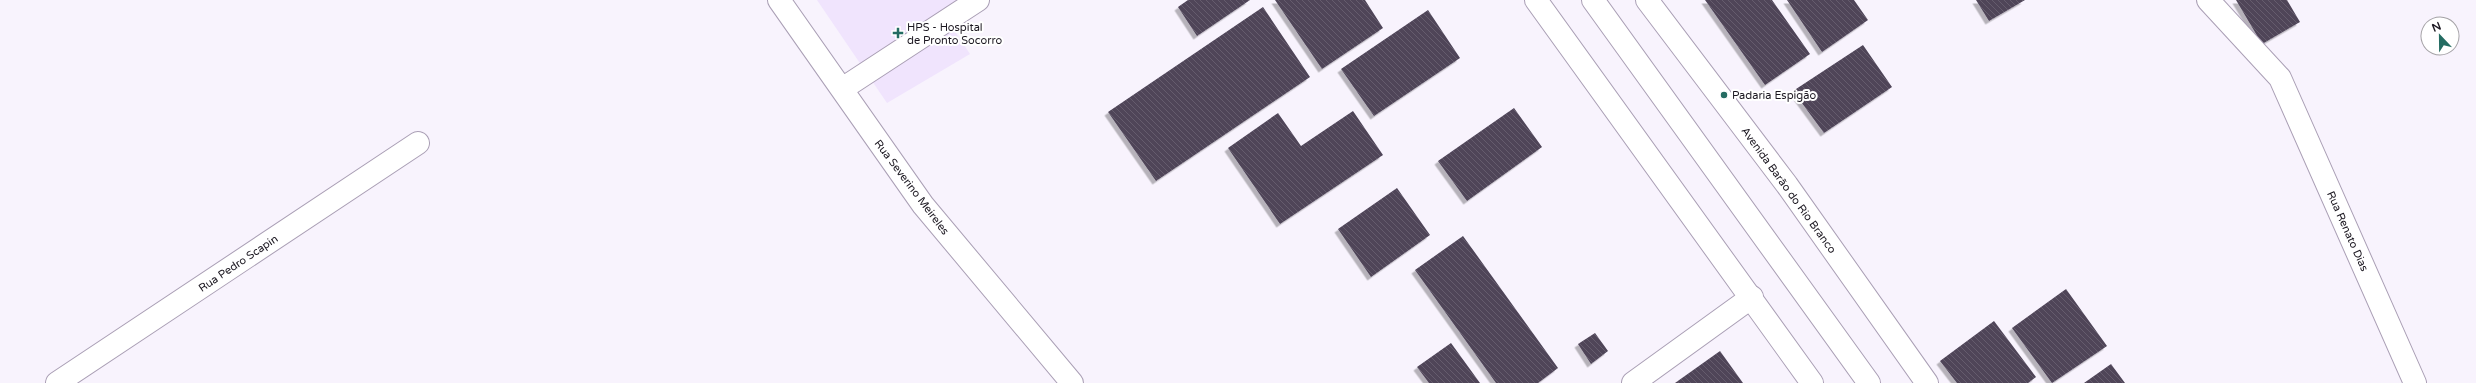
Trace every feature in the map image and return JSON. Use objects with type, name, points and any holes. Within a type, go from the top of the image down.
[{"type":"street","name":"Rua Severino Meireles","points":[[779,0],[923,205],[1072,383]]},
{"type":"street","points":[[842,89],[978,0]]},
{"type":"street","points":[[1536,0],[1752,297],[1812,383]]},
{"type":"street","points":[[1593,0],[1869,383]]},
{"type":"street","name":"Avenida Barão do Rio Branco","points":[[1647,0],[1787,186],[1927,383]]},
{"type":"street","name":"Rua Renato Dias","points":[[2208,0],[2280,78],[2416,383]]},
{"type":"street","name":"Rua Pedro Scapin","points":[[57,383],[418,143]]},
{"type":"street","points":[[1633,383],[1752,297]]},
{"type":"shaded area","name":"HPS - Hospital de Pronto Socorro","points":[[817,0],[959,0],[942,12],[970,54],[887,103]]},
{"type":"building","points":[[1188,0],[1250,0],[1197,36],[1178,7]]},
{"type":"building","points":[[1275,0],[1365,0],[1383,28],[1322,69]]},
{"type":"building","points":[[1705,0],[1772,0],[1810,54],[1765,85]]},
{"type":"building","points":[[1787,0],[1854,0],[1868,20],[1822,52]]},
{"type":"building","points":[[1976,0],[2025,0],[1989,21]]},
{"type":"building","points":[[2236,0],[2287,0],[2300,22],[2262,44]]},
{"type":"building","points":[[1263,7],[1310,77],[1156,181],[1108,112]]},
{"type":"building","points":[[1428,10],[1460,58],[1374,116],[1341,69]]},
{"type":"building","points":[[1863,45],[1892,87],[1824,133],[1793,91]]},
{"type":"building","points":[[1514,108],[1542,147],[1467,201],[1438,161]]},
{"type":"building","points":[[1353,111],[1383,155],[1280,224],[1228,148],[1278,113],[1301,146]]},
{"type":"building","points":[[1397,188],[1430,235],[1371,277],[1338,229]]},
{"type":"building","points":[[1463,236],[1558,368],[1538,383],[1496,383],[1415,270]]},
{"type":"building","points":[[2066,289],[2107,346],[2052,383],[2012,328]]},
{"type":"building","points":[[1994,321],[2036,377],[2028,383],[1957,383],[1940,361]]},
{"type":"building","points":[[1595,333],[1608,351],[1591,364],[1578,344]]},
{"type":"building","points":[[1451,343],[1480,383],[1429,383],[1417,367]]},
{"type":"building","points":[[1720,351],[1743,383],[1675,383]]},
{"type":"building","points":[[2111,364],[2125,383],[2084,383]]},
{"type":"place","name":"HPS - Hospital de Pronto Socorro","points":[[898,33]]},
{"type":"place","name":"Padaria Espigão","points":[[1724,95]]}]
